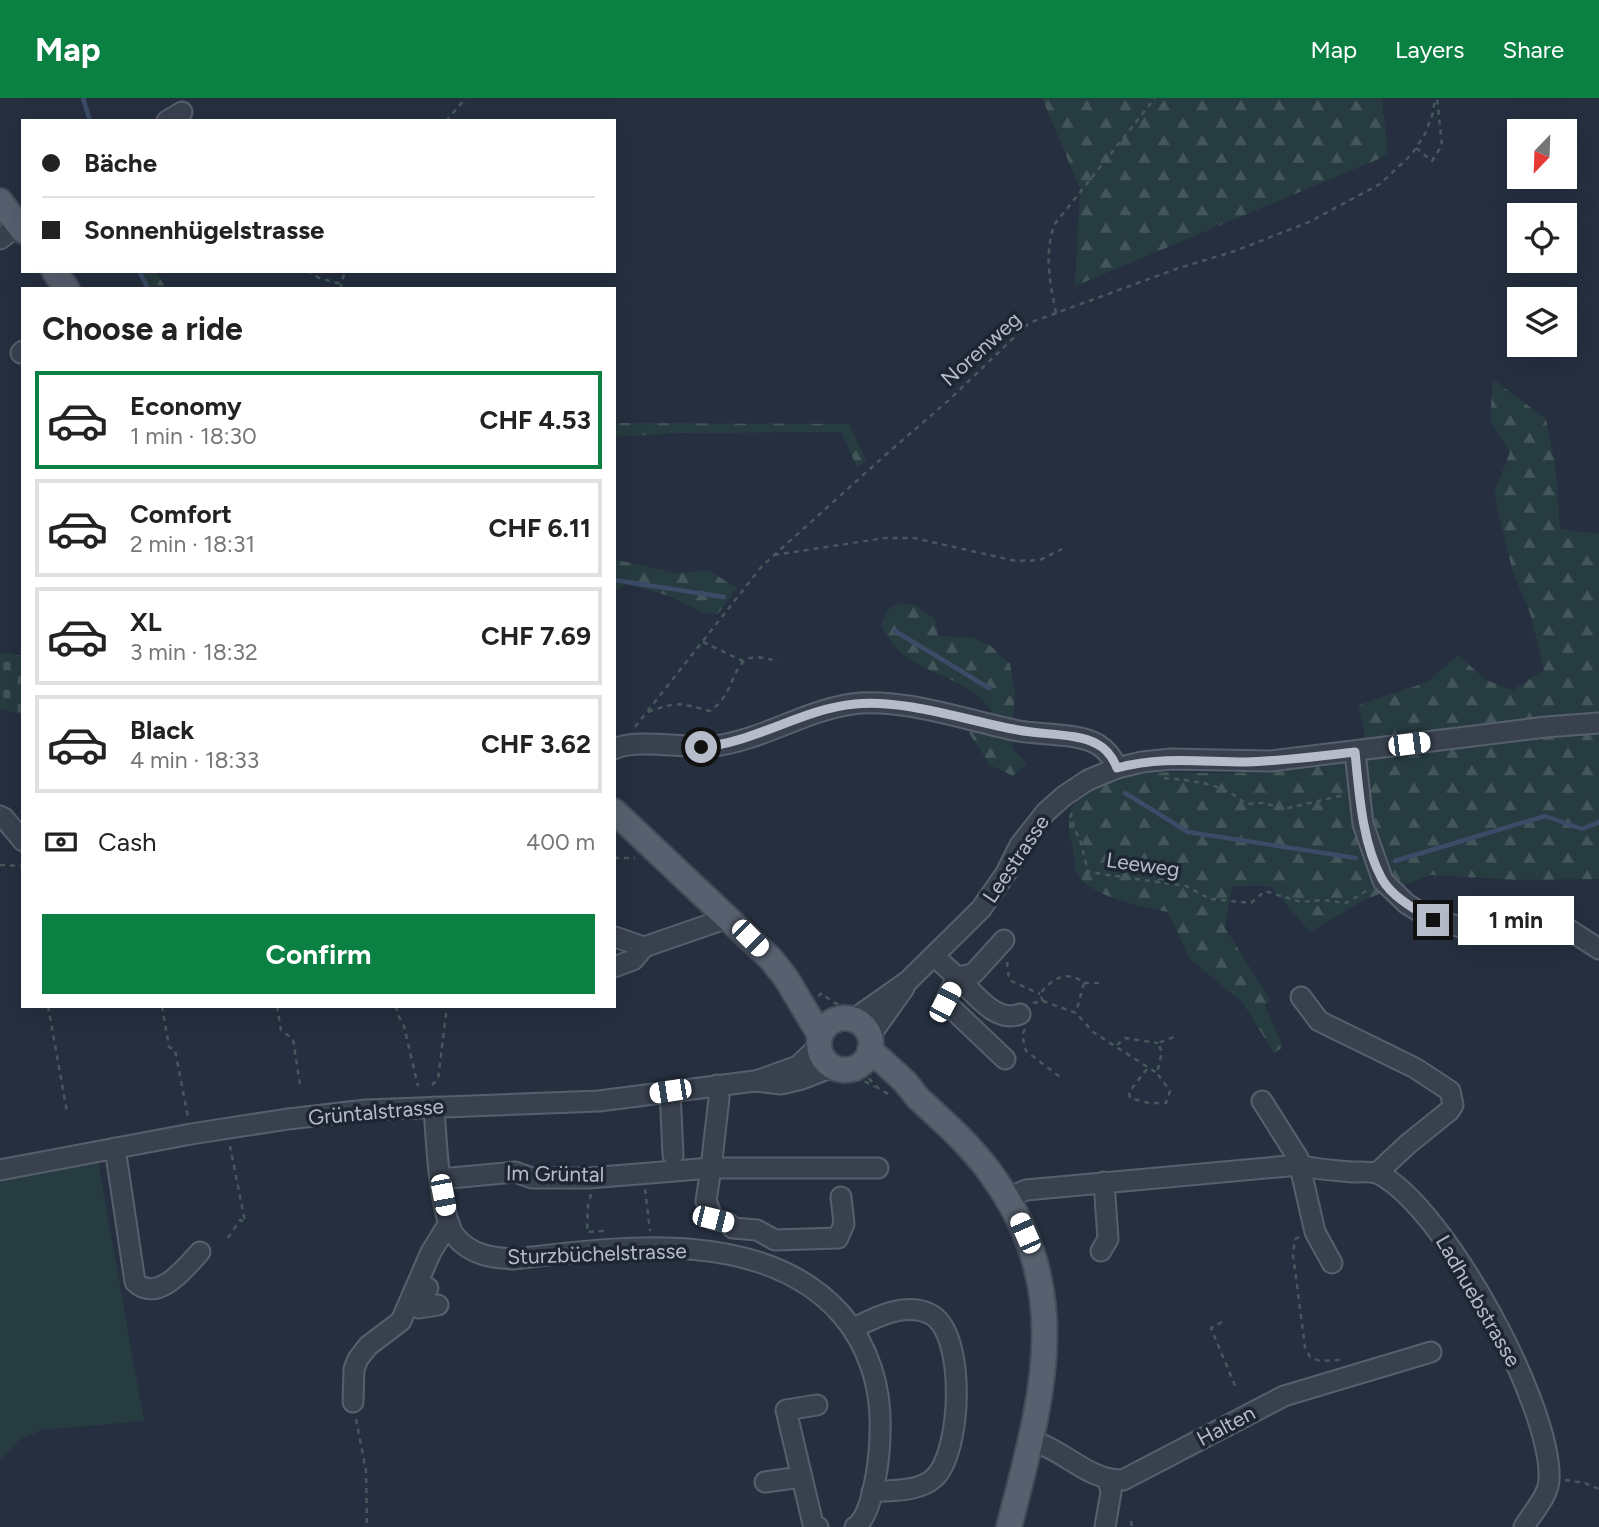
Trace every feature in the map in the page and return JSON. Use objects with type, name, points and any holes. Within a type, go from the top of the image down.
[{"type":"main road","points":[[0,201],[16,229]]},
{"type":"main road","points":[[616,813],[771,959],[786,978],[803,986],[847,1042],[905,1082],[907,1098],[974,1152],[1008,1198],[1031,1246],[1046,1319],[1041,1394],[1009,1527]]},
{"type":"street","points":[[618,747],[716,746],[833,708],[878,703],[1021,731],[1083,739],[1105,749],[1117,768]]},
{"type":"street","name":"Leestrasse","points":[[847,1042],[878,1022],[899,997],[908,981],[981,909],[1006,873],[1020,845],[1046,812],[1088,780],[1117,768],[1142,762],[1171,759],[1270,761],[1546,727],[1599,723]]},
{"type":"street","points":[[1355,752],[1363,824],[1383,881],[1406,904],[1433,920],[1466,928],[1544,923],[1568,929],[1599,949]]},
{"type":"street","points":[[0,817],[4,818],[21,839]]},
{"type":"street","points":[[616,966],[633,960],[644,947],[728,918]]},
{"type":"street","points":[[616,937],[644,947]]},
{"type":"street","points":[[957,977],[973,974],[1003,940]]},
{"type":"street","points":[[934,956],[997,1014],[1012,1017],[1025,1014]]},
{"type":"street","points":[[957,977],[945,1002],[1005,1059]]},
{"type":"street","points":[[1008,1198],[1026,1189],[1299,1165],[1314,1169],[1377,1173],[1449,1111],[1453,1105],[1450,1091],[1415,1068],[1319,1020],[1301,997]]},
{"type":"street","name":"Grüntalstrasse","points":[[0,1170],[191,1134],[366,1110],[599,1101],[755,1081],[798,1066],[847,1042]]},
{"type":"street","points":[[717,1085],[719,1098],[706,1200],[713,1219],[728,1223],[733,1228],[757,1230],[775,1240],[838,1238],[844,1223],[841,1196]]},
{"type":"street","points":[[670,1091],[673,1155]]},
{"type":"street","points":[[1262,1101],[1298,1158],[1315,1232],[1332,1263]]},
{"type":"street","points":[[434,1107],[440,1179],[451,1228],[419,1308],[438,1304]]},
{"type":"street","points":[[115,1148],[135,1282],[150,1289],[161,1286],[174,1279],[200,1252]]},
{"type":"street","name":"Im Grüntal","points":[[440,1179],[515,1172],[532,1178],[589,1178],[711,1168],[834,1172],[878,1168]]},
{"type":"street","name":"Ladhuebstrasse","points":[[1377,1173],[1415,1202],[1443,1236],[1511,1349],[1536,1416],[1549,1464],[1549,1484]]},
{"type":"street","points":[[1101,1251],[1108,1239],[1104,1182]]},
{"type":"street","points":[[353,1402],[354,1369],[358,1359],[368,1346],[401,1321],[431,1252],[451,1228]]},
{"type":"street","name":"Sturzbüchelstrasse","points":[[451,1228],[471,1250],[498,1258],[653,1248],[715,1252],[752,1250],[813,1288],[854,1328],[871,1366],[881,1411],[880,1447],[872,1492],[861,1522],[855,1527]]},
{"type":"street","points":[[854,1328],[882,1315],[909,1309],[921,1311],[937,1319],[946,1330],[951,1346],[956,1421],[946,1464],[933,1479],[922,1485],[872,1492]]},
{"type":"street","name":"Halten","points":[[1108,1480],[1123,1480],[1284,1396],[1431,1352]]},
{"type":"street","points":[[817,1405],[786,1410],[813,1524],[818,1527]]},
{"type":"street","points":[[1031,1441],[1044,1444],[1092,1474],[1108,1480],[1111,1492],[1105,1527]]},
{"type":"street","points":[[765,1482],[801,1477]]},
{"type":"street","points":[[1524,1527],[1549,1484]]},
{"type":"path","points":[[448,119],[466,98]]},
{"type":"path","points":[[1056,313],[1048,273],[1047,245],[1054,225],[1155,98]]},
{"type":"path","points":[[1416,148],[1432,161],[1442,145],[1436,98]]},
{"type":"path","name":"Norenweg","points":[[618,747],[762,566],[949,400],[1029,323],[1176,269],[1235,251],[1309,222],[1380,184],[1416,148],[1425,134],[1436,98]]},
{"type":"path","points":[[310,273],[341,284]]},
{"type":"path","points":[[340,287],[344,273]]},
{"type":"path","points":[[774,555],[885,538],[914,538],[1016,561],[1040,560],[1062,549]]},
{"type":"path","points":[[703,642],[743,661]]},
{"type":"path","points":[[645,713],[674,703],[710,711],[724,699],[743,661],[760,655],[778,662]]},
{"type":"path","points":[[1153,777],[1209,783],[1234,793],[1246,804],[1264,803],[1284,809],[1359,792]]},
{"type":"path","name":"Leeweg","points":[[1073,810],[1070,817],[1082,844],[1088,872],[1186,886],[1210,899],[1251,903],[1265,891],[1301,902],[1322,900],[1346,903],[1383,881]]},
{"type":"path","points":[[616,858],[635,858],[642,853]]},
{"type":"path","points":[[0,865],[21,866]]},
{"type":"path","points":[[1003,940],[1010,934],[1006,952],[1009,980],[1040,994],[1043,1001],[1076,1013],[1093,1032],[1157,1073],[1170,1091],[1166,1102],[1149,1103],[1130,1098],[1129,1092],[1147,1068]]},
{"type":"path","points":[[1040,994],[1048,982],[1061,976],[1076,977],[1084,983],[1100,983]]},
{"type":"path","points":[[1076,1013],[1084,983]]},
{"type":"path","points":[[822,993],[842,1007],[847,1042],[878,1088],[907,1098]]},
{"type":"path","points":[[1043,1001],[1025,1014],[1021,1035],[1026,1051],[1060,1077]]},
{"type":"path","points":[[48,1008],[67,1112]]},
{"type":"path","points":[[162,1008],[169,1047],[175,1051],[191,1134]]},
{"type":"path","points":[[277,1008],[281,1030],[293,1039],[300,1085]]},
{"type":"path","points":[[396,1008],[404,1026],[418,1086]]},
{"type":"path","points":[[432,1085],[439,1079],[447,1008]]},
{"type":"path","points":[[1117,1045],[1125,1038],[1158,1043],[1174,1037]]},
{"type":"path","points":[[1157,1073],[1162,1052],[1158,1043]]},
{"type":"path","points":[[226,1130],[245,1222],[240,1220],[228,1238]]},
{"type":"path","points":[[642,1172],[653,1248]]},
{"type":"path","points":[[589,1178],[592,1191],[588,1206],[587,1232],[603,1231],[604,1251]]},
{"type":"path","points":[[1315,1232],[1295,1239],[1293,1255],[1304,1339],[1310,1357],[1320,1361],[1342,1360]]},
{"type":"path","points":[[1222,1322],[1211,1328],[1236,1388]]},
{"type":"path","points":[[353,1402],[366,1471],[367,1527]]},
{"type":"path","points":[[1549,1484],[1561,1480],[1585,1483],[1599,1489]]},
{"type":"path","points":[[1131,1521],[1132,1527]]},
{"type":"green space","points":[[1042,98],[1382,98],[1388,155],[1075,286],[1080,189]]},
{"type":"green space","points":[[141,273],[157,273],[165,287],[144,287]]},
{"type":"green space","points":[[1493,379],[1546,419],[1556,471],[1560,529],[1599,534],[1599,879],[1519,880],[1431,875],[1366,899],[1310,932],[1270,886],[1232,886],[1225,928],[1271,1001],[1265,1005],[1283,1047],[1274,1053],[1242,1002],[1189,958],[1168,912],[1103,894],[1082,880],[1075,869],[1069,833],[1071,807],[1102,785],[1137,775],[1264,771],[1364,759],[1364,732],[1359,705],[1427,682],[1458,655],[1486,680],[1513,690],[1544,670],[1530,613],[1512,569],[1494,493],[1510,452],[1490,421]]},
{"type":"green space","points":[[616,424],[849,424],[866,461],[857,467],[841,432],[679,433],[616,437]]},
{"type":"green space","points":[[616,559],[675,573],[708,570],[737,588],[718,614],[706,614],[672,597],[627,584],[616,592]]},
{"type":"green space","points":[[898,603],[915,605],[935,619],[938,636],[974,638],[991,646],[1010,664],[1015,691],[1013,749],[1027,763],[1013,776],[990,765],[969,733],[992,711],[983,700],[962,685],[905,656],[881,626],[887,610]]},
{"type":"green space","points":[[0,652],[21,656],[21,714],[0,709]]},
{"type":"green space","points":[[98,1161],[144,1421],[42,1430],[19,1440],[0,1460],[0,1176]]},
{"type":"waterway","points":[[83,98],[89,119]]},
{"type":"waterway","points":[[140,273],[147,287]]},
{"type":"waterway","points":[[616,580],[724,597]]},
{"type":"waterway","points":[[895,631],[989,688]]},
{"type":"waterway","points":[[1125,793],[1188,832],[1356,858]]},
{"type":"waterway","points":[[1395,861],[1545,816],[1582,829],[1599,822]]},
{"type":"route","points":[[701,747],[747,738],[833,708],[878,703],[1021,731],[1083,739],[1105,749],[1117,768],[1171,759],[1270,761],[1355,752],[1363,824],[1383,881],[1406,904],[1433,920]]}]
